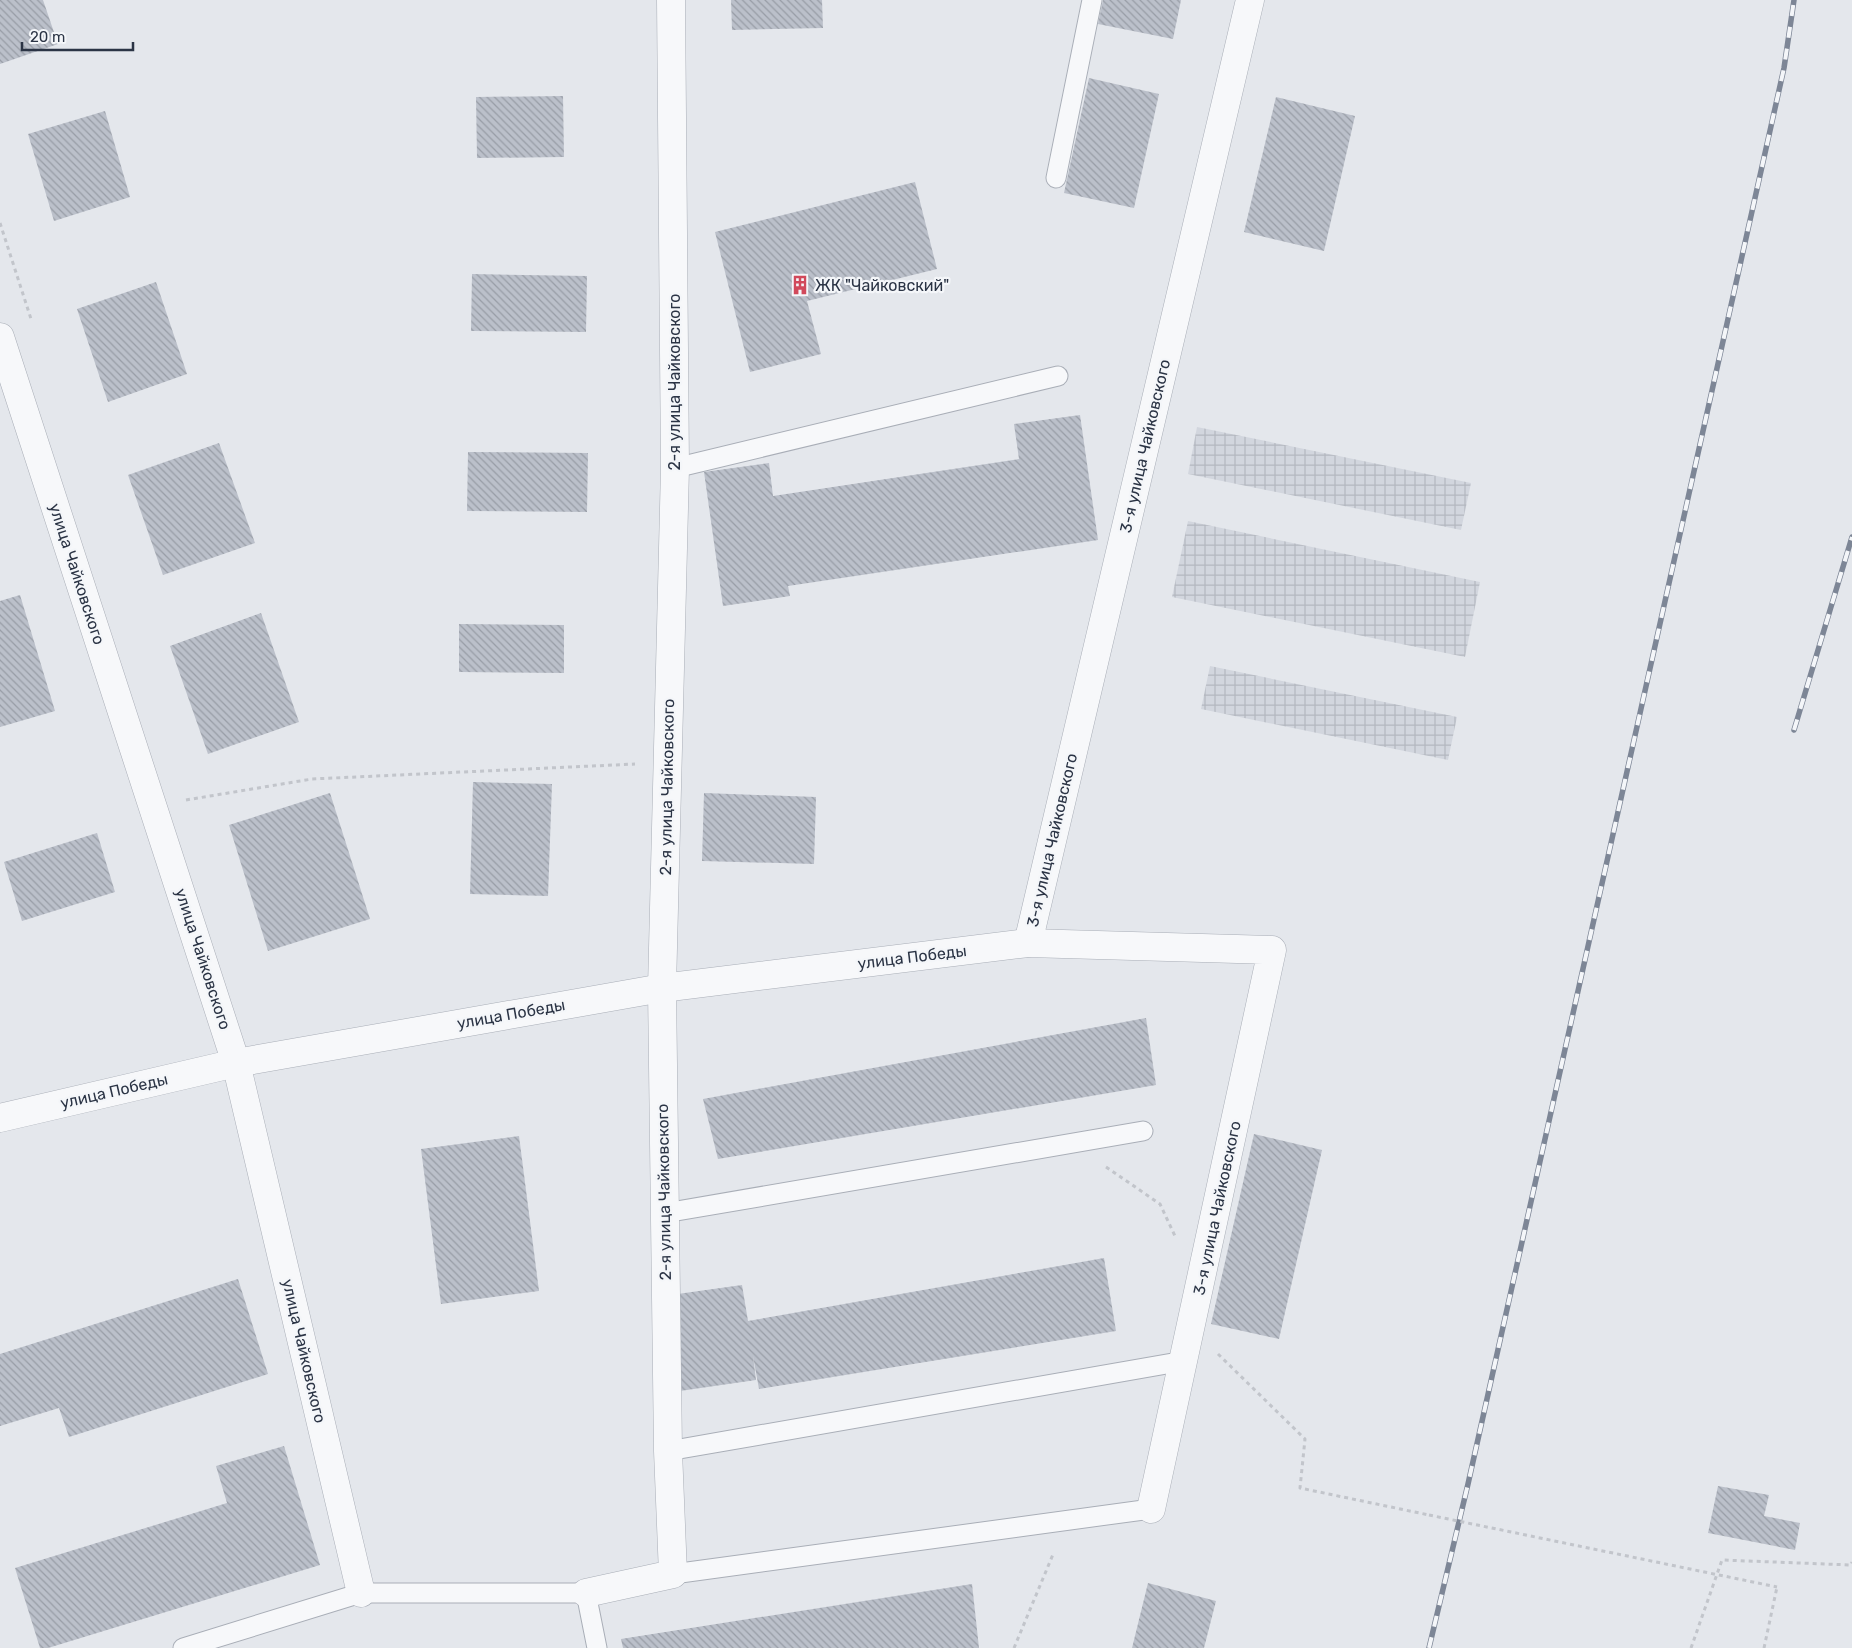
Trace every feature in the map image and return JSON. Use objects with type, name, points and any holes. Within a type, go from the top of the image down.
[{"type":"street","name":"2-я улица Чайковского","points":[[671,0],[675,468],[662,988],[668,1451],[673,1574]]},
{"type":"street","name":"3-я улица Чайковского","points":[[1151,1509],[1272,950],[1028,943],[1250,0]]},
{"type":"street","name":"улица Чайковского","points":[[0,337],[236,1063],[361,1593]]},
{"type":"street","name":"улица Победы","points":[[0,1118],[236,1063],[662,988],[1028,943]]},
{"type":"street","points":[[586,1593],[673,1574]]},
{"type":"lane","points":[[1056,178],[1092,0]]},
{"type":"lane","points":[[675,468],[1058,376]]},
{"type":"lane","points":[[665,1212],[1143,1131]]},
{"type":"lane","points":[[668,1451],[1184,1361]]},
{"type":"lane","points":[[673,1574],[1151,1509]]},
{"type":"lane","points":[[183,1648],[361,1593],[586,1593],[597,1648]]},
{"type":"path","points":[[186,800],[312,779],[668,763]]},
{"type":"path","points":[[1072,1143],[1160,1204],[1176,1237]]},
{"type":"path","points":[[1191,1327],[1305,1439],[1300,1488],[1777,1588],[1764,1648]]},
{"type":"path","points":[[1014,1648],[1067,1521]]},
{"type":"path","points":[[1691,1648],[1722,1560],[1851,1565],[1852,1562]]},
{"type":"shaded area","points":[[1197,427],[1471,483],[1461,530],[1188,474]]},
{"type":"shaded area","points":[[1188,521],[1480,582],[1465,657],[1172,597]]},
{"type":"shaded area","points":[[1210,666],[1457,717],[1448,760],[1201,709]]},
{"type":"building","points":[[0,0],[43,0],[58,44],[0,64]]},
{"type":"building","points":[[731,0],[822,0],[823,28],[732,30]]},
{"type":"building","points":[[1103,0],[1181,0],[1173,39],[1098,24]]},
{"type":"building","points":[[1089,78],[1159,94],[1134,208],[1064,193]]},
{"type":"building","points":[[563,96],[564,157],[477,158],[476,97]]},
{"type":"building","points":[[1276,97],[1355,116],[1324,251],[1244,232]]},
{"type":"building","points":[[105,111],[130,197],[54,221],[28,134]]},
{"type":"building","name":"ЖК \"Чайковский\"","points":[[915,182],[937,269],[807,301],[821,354],[750,372],[715,232]]},
{"type":"building","points":[[472,274],[587,276],[586,332],[471,331]]},
{"type":"building","points":[[156,282],[187,374],[108,402],[77,309]]},
{"type":"building","points":[[1080,415],[1098,540],[788,586],[790,596],[723,606],[704,472],[769,463],[773,496],[1019,459],[1014,424]]},
{"type":"building","points":[[219,443],[255,543],[163,575],[128,475]]},
{"type":"building","points":[[468,452],[588,453],[587,512],[467,511]]},
{"type":"building","points":[[20,595],[55,711],[0,727],[0,601]]},
{"type":"building","points":[[261,613],[299,722],[208,754],[170,646]]},
{"type":"building","points":[[459,624],[564,625],[564,673],[459,672]]},
{"type":"building","points":[[473,782],[552,784],[548,896],[470,894]]},
{"type":"building","points":[[330,793],[370,919],[268,951],[229,825]]},
{"type":"building","points":[[704,793],[816,797],[814,864],[702,861]]},
{"type":"building","points":[[97,833],[115,892],[22,921],[4,862]]},
{"type":"building","points":[[1146,1018],[1156,1085],[718,1159],[703,1099]]},
{"type":"building","points":[[1254,1134],[1322,1150],[1279,1339],[1211,1324]]},
{"type":"building","points":[[519,1136],[539,1291],[441,1304],[421,1149]]},
{"type":"building","points":[[1104,1258],[1116,1331],[759,1389],[753,1356],[756,1380],[673,1392],[656,1297],[742,1285],[748,1321]]},
{"type":"building","points":[[238,1279],[268,1374],[69,1437],[59,1408],[0,1426],[0,1354]]},
{"type":"building","points":[[284,1446],[320,1565],[48,1648],[40,1648],[15,1568],[227,1503],[216,1466]]},
{"type":"building","points":[[1718,1486],[1769,1495],[1764,1516],[1800,1523],[1795,1550],[1708,1533]]},
{"type":"building","points":[[1148,1583],[1216,1601],[1204,1648],[1132,1648]]},
{"type":"building","points":[[972,1584],[979,1648],[623,1648],[621,1639]]},
{"type":"railway","points":[[1429,1648],[1468,1484],[1784,68],[1794,0]]},
{"type":"railway","points":[[1794,730],[1852,537]]},
{"type":"place","name":"ЖК \"Чайковский\"","points":[[800,285]]}]
